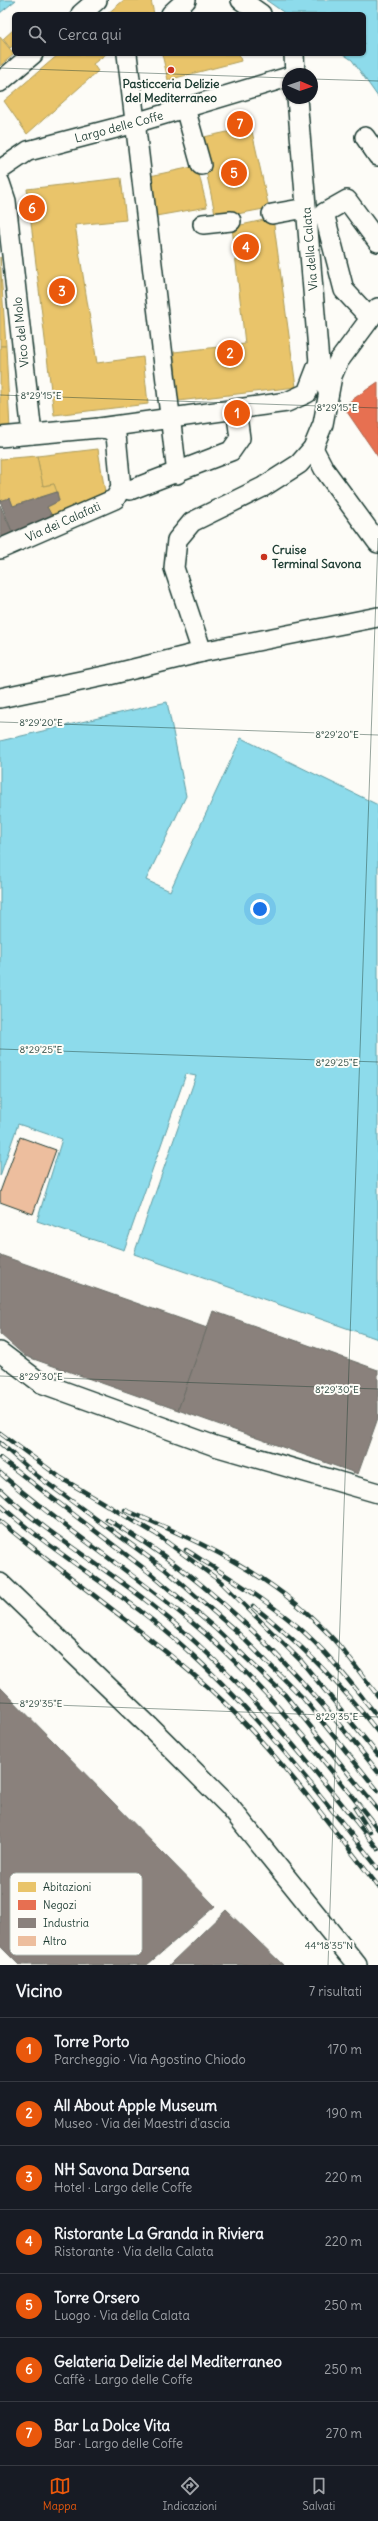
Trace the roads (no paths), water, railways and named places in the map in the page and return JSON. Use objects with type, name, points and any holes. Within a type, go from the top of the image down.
[{"type":"street","points":[[82,12],[97,0]]},
{"type":"street","points":[[173,12],[186,0]]},
{"type":"street","points":[[241,0],[258,12]]},
{"type":"street","points":[[0,82],[31,56]]},
{"type":"street","points":[[128,56],[177,474]]},
{"type":"street","points":[[294,56],[295,68]]},
{"type":"street","name":"Largo delle Coffe","points":[[0,170],[28,151],[135,123],[282,79]]},
{"type":"street","name":"Via della Calata","points":[[297,104],[319,362],[330,398]]},
{"type":"street","points":[[185,108],[201,165]]},
{"type":"street","points":[[365,137],[378,156]]},
{"type":"street","name":"Vico del Molo","points":[[0,183],[6,201],[32,434]]},
{"type":"street","points":[[202,652],[174,568],[177,540],[192,522],[263,487],[299,464],[313,448],[323,424],[330,398],[332,376],[338,362],[374,313],[344,290],[324,213],[347,200],[378,242]]},
{"type":"street","points":[[272,214],[306,208]]},
{"type":"street","points":[[203,224],[231,221]]},
{"type":"street","points":[[0,437],[99,428],[287,402],[307,392],[319,362]]},
{"type":"street","points":[[99,428],[109,429],[116,435],[121,488],[130,490],[177,474],[231,451],[240,438],[236,409]]},
{"type":"street","points":[[313,448],[324,469],[378,542]]},
{"type":"street","name":"Via dei Calafati","points":[[0,550],[115,499],[121,488]]},
{"type":"street","points":[[0,698],[202,652],[378,617]]},
{"type":"street","points":[[0,1352],[42,1383],[215,1446],[377,1494]]},
{"type":"street","points":[[0,1583],[150,1727],[229,1806],[357,1965]]},
{"type":"water","points":[[0,0],[16,0],[0,13]]},
{"type":"water","points":[[266,0],[378,0],[378,97],[352,60],[346,56],[366,56],[366,12],[283,12]]},
{"type":"water","points":[[167,702],[186,796],[146,880],[170,891],[241,738],[378,805],[378,1339],[134,1254],[196,1076],[186,1074],[124,1250],[37,1221],[62,1139],[18,1124],[0,1176],[0,741]]},
{"type":"railway","points":[[0,1433],[61,1478],[156,1534],[221,1582],[301,1661],[378,1755]]},
{"type":"railway","points":[[0,1443],[36,1475],[166,1570],[237,1632],[303,1698],[378,1791]]},
{"type":"railway","points":[[0,1458],[150,1573],[217,1630],[285,1695],[378,1810]]},
{"type":"railway","points":[[0,1473],[46,1511],[166,1601],[216,1643],[266,1693],[378,1829]]},
{"type":"railway","points":[[0,1490],[57,1537],[118,1579],[157,1609],[219,1664],[301,1754],[378,1849]]},
{"type":"railway","points":[[0,1505],[45,1542],[163,1629],[212,1673],[286,1754],[378,1868]]},
{"type":"railway","points":[[125,1510],[182,1535],[238,1564],[289,1598],[313,1618],[335,1641],[378,1696]]},
{"type":"railway","points":[[106,1519],[146,1544],[184,1571],[254,1632],[318,1700],[378,1772]]},
{"type":"railway","points":[[0,1521],[186,1668],[234,1712],[278,1760],[378,1886]]},
{"type":"railway","points":[[186,1550],[257,1596],[297,1626],[330,1658],[378,1717]]},
{"type":"railway","points":[[253,1606],[271,1620],[320,1665],[378,1732]]},
{"type":"railway","points":[[355,1808],[370,1832]]},
{"type":"place","name":"Pasticceria Delizie del Mediterraneo","points":[[171,70]]},
{"type":"place","name":"Bar La Dolce Vita","points":[[240,124]]},
{"type":"place","name":"Torre Orsero","points":[[234,173]]},
{"type":"place","name":"Gelateria Delizie del Mediterraneo","points":[[32,208]]},
{"type":"place","name":"Ristorante La Granda in Riviera","points":[[246,247]]},
{"type":"place","name":"NH Savona Darsena","points":[[62,291]]},
{"type":"place","name":"All About Apple Museum","points":[[230,353]]},
{"type":"place","name":"Torre Porto","points":[[237,413]]},
{"type":"place","name":"Cruise Terminal Savona","points":[[264,557]]}]
